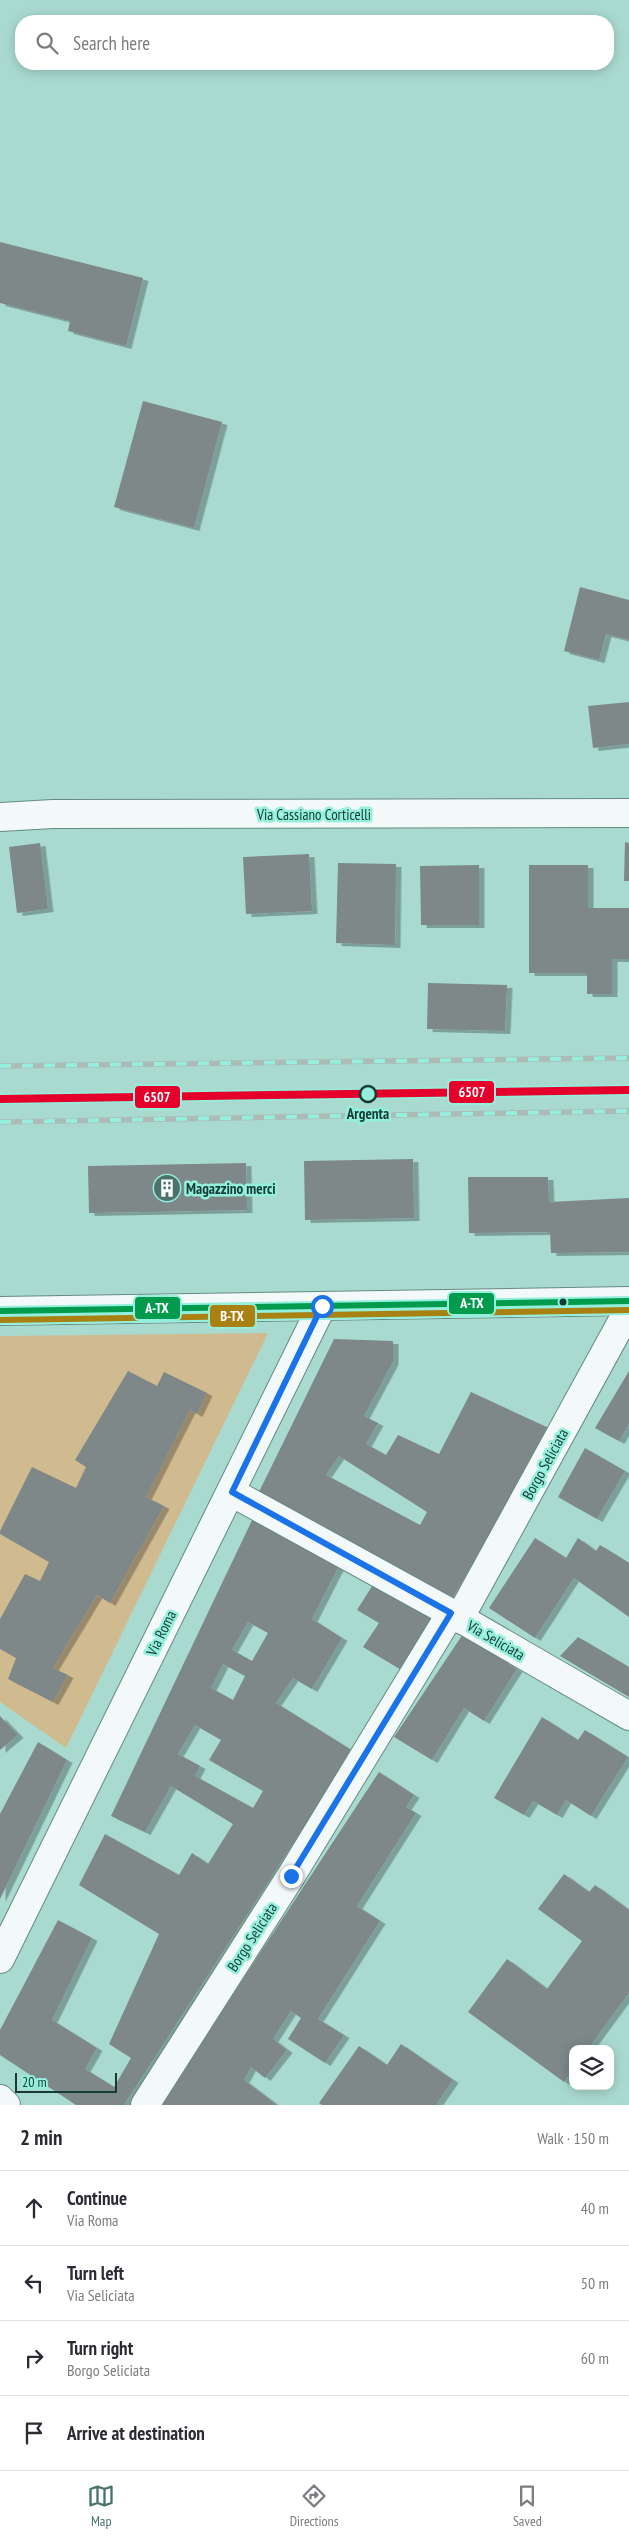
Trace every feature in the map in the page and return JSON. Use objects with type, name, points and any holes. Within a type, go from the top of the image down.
[{"type":"street","name":"Via Cassiano Corticelli","points":[[0,817],[53,814],[629,813]]},
{"type":"street","points":[[0,1311],[629,1301]]},
{"type":"street","name":"Via Roma","points":[[0,1960],[322,1306]]},
{"type":"street","name":"Borgo Seliciata","points":[[144,2105],[455,1616],[629,1309]]},
{"type":"street","name":"Via Seliciata","points":[[232,1492],[455,1616],[629,1716]]},
{"type":"street","points":[[0,2099],[6,2105]]},
{"type":"shaded area","points":[[268,1333],[66,1748],[0,1702],[0,1336]]},
{"type":"building","points":[[0,242],[143,278],[126,346],[68,331],[70,321],[0,303]]},
{"type":"building","points":[[143,401],[222,422],[194,528],[114,507]]},
{"type":"building","points":[[580,587],[629,600],[629,640],[606,634],[599,660],[564,651]]},
{"type":"building","points":[[629,702],[629,744],[593,748],[588,706]]},
{"type":"building","points":[[625,842],[629,843],[629,881],[624,881]]},
{"type":"building","points":[[40,843],[48,909],[17,913],[9,847]]},
{"type":"building","points":[[309,854],[312,911],[246,914],[243,857]]},
{"type":"building","points":[[338,863],[396,864],[395,945],[336,943]]},
{"type":"building","points":[[479,865],[479,925],[421,925],[420,866]]},
{"type":"building","points":[[529,865],[588,865],[588,908],[629,908],[629,959],[612,959],[612,994],[587,994],[587,973],[529,973]]},
{"type":"building","points":[[428,983],[507,985],[505,1031],[427,1029]]},
{"type":"building","name":"Argenta","points":[[413,1159],[414,1218],[305,1220],[304,1161]]},
{"type":"building","name":"Magazzino merci","points":[[246,1163],[247,1210],[89,1213],[88,1166]]},
{"type":"building","points":[[468,1177],[548,1177],[549,1202],[629,1198],[629,1252],[551,1253],[550,1232],[469,1233]]},
{"type":"building","points":[[334,1339],[393,1341],[393,1362],[364,1416],[378,1423],[366,1444],[386,1455],[398,1435],[439,1454],[471,1392],[551,1429],[452,1599],[257,1496]],"holes":[[[339,1456],[427,1512],[420,1525],[326,1475]]]},
{"type":"building","points":[[128,1371],[157,1386],[164,1372],[207,1393],[197,1414],[190,1410],[146,1497],[164,1506],[110,1603],[97,1595],[53,1668],[68,1675],[53,1702],[8,1679],[16,1658],[0,1649],[0,1619],[25,1574],[40,1581],[49,1562],[0,1534],[0,1531],[32,1467],[76,1488],[86,1467],[75,1460]]},
{"type":"building","points":[[629,1371],[629,1424],[619,1441],[595,1428]]},
{"type":"building","points":[[585,1448],[625,1471],[597,1519],[558,1497]]},
{"type":"building","points":[[254,1516],[339,1566],[312,1619],[342,1638],[312,1689],[293,1678],[276,1703],[353,1751],[124,2105],[76,2105],[0,2055],[0,2030],[58,1920],[92,1938],[52,2020],[97,2048],[85,2069],[114,2087],[131,2058],[109,2044],[159,1934],[79,1885],[105,1834],[179,1875],[192,1853],[208,1864],[233,1824],[171,1786],[145,1832],[111,1816]],"holes":[[[248,1622],[268,1633],[252,1661],[232,1650]],[[223,1664],[245,1676],[233,1700],[211,1688]],[[195,1725],[221,1740],[209,1760],[263,1791],[253,1808],[195,1776],[200,1766],[178,1754]]]},
{"type":"building","points":[[535,1538],[566,1558],[578,1538],[596,1551],[600,1545],[629,1563],[629,1617],[574,1578],[535,1638],[489,1608]]},
{"type":"building","points":[[374,1583],[435,1619],[403,1671],[363,1647],[379,1623],[357,1610]]},
{"type":"building","points":[[463,1634],[517,1669],[484,1721],[464,1708],[432,1760],[394,1737]]},
{"type":"building","points":[[578,1637],[629,1667],[629,1697],[560,1656]]},
{"type":"building","points":[[0,1716],[18,1735],[0,1750]]},
{"type":"building","points":[[542,1717],[578,1740],[585,1730],[628,1757],[591,1816],[566,1800],[557,1815],[533,1801],[524,1815],[494,1798]]},
{"type":"building","points":[[38,1742],[67,1760],[0,1899],[0,1814]]},
{"type":"building","points":[[379,1772],[414,1795],[406,1807],[416,1813],[357,1906],[380,1921],[318,2019],[344,2035],[325,2063],[288,2039],[301,2018],[291,2011],[273,2039],[287,2050],[265,2078],[251,2067],[244,2080],[277,2105],[160,2105]]},
{"type":"building","points":[[564,1874],[589,1892],[595,1885],[629,1910],[629,1993],[591,2045],[569,2045],[569,2075],[564,2082],[468,2012],[507,1959],[547,1989],[582,1941],[538,1909]]},
{"type":"building","points":[[401,2044],[453,2080],[436,2105],[322,2105],[319,2103],[359,2046],[387,2065]]},
{"type":"railway","points":[[0,1066],[629,1058]]},
{"type":"railway","points":[[0,1122],[629,1111]]},
{"type":"transit line","name":"6507","points":[[0,1099],[629,1090]]},
{"type":"transit line","name":"A-TX","points":[[0,1311],[629,1301]]},
{"type":"transit line","name":"B-TX","points":[[0,1320],[629,1310]]},
{"type":"place","name":"Argenta","points":[[368,1094]]},
{"type":"place","name":"Magazzino merci","points":[[167,1188]]},
{"type":"route","points":[[291,1876],[451,1613],[232,1492],[322,1306]]}]
